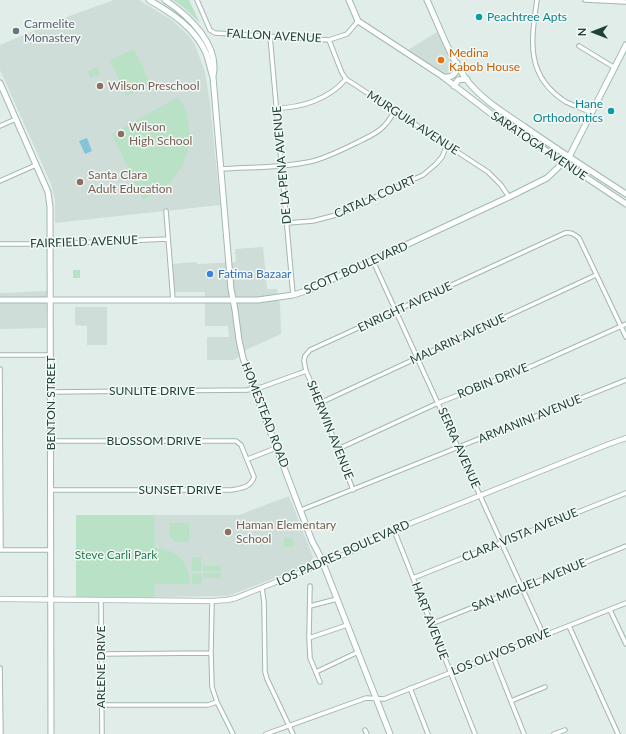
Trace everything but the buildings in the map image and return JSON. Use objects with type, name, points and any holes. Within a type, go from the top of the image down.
[{"type":"main road","name":"HOMESTEAD ROAD","points":[[149,0],[159,2],[187,25],[198,39],[205,52],[213,77],[233,300],[240,348],[276,448],[390,734]]},
{"type":"main road","name":"HOMESTEAD ROAD","points":[[165,0],[179,9],[200,31],[213,59],[215,68],[213,77]]},
{"type":"main road","points":[[349,0],[358,22]]},
{"type":"main road","name":"SARATOGA AVENUE","points":[[427,0],[456,64],[466,79],[479,93],[569,157],[626,194]]},
{"type":"main road","name":"SARATOGA AVENUE","points":[[358,22],[442,76],[494,116],[626,204]]},
{"type":"main road","name":"SCOTT BOULEVARD","points":[[0,300],[258,300],[293,295],[309,290],[547,178],[569,157],[625,51],[626,45]]},
{"type":"main road","points":[[442,76],[449,77],[454,74],[457,68],[456,64]]},
{"type":"main road","points":[[454,86],[458,80],[466,79]]},
{"type":"main road","name":"BENTON STREET","points":[[0,83],[48,192],[49,200],[51,355],[51,734]]},
{"type":"street","name":"FALLON AVENUE","points":[[197,0],[209,28],[215,33],[329,40],[347,34],[358,22]]},
{"type":"street","points":[[537,0],[532,49],[535,64],[540,75],[548,88],[559,97],[592,113]]},
{"type":"street","points":[[585,0],[626,2]]},
{"type":"street","name":"DE LA PENA AVENUE","points":[[270,36],[293,295]]},
{"type":"street","points":[[276,108],[288,108],[304,105],[329,95],[346,79],[342,73],[329,40]]},
{"type":"street","points":[[579,46],[615,68]]},
{"type":"street","name":"MURGUIA AVENUE","points":[[346,79],[488,172],[501,185],[509,197]]},
{"type":"street","points":[[221,170],[313,161],[342,150],[374,135],[386,124],[395,110]]},
{"type":"street","points":[[0,126],[16,119]]},
{"type":"street","name":"CATALA COURT","points":[[287,223],[313,221],[336,215],[423,175],[442,157],[447,145]]},
{"type":"street","points":[[0,181],[36,164]]},
{"type":"street","points":[[166,211],[173,300]]},
{"type":"street","name":"ENRIGHT AVENUE","points":[[306,371],[304,360],[305,356],[310,350],[565,233],[571,233],[579,238],[596,275]]},
{"type":"street","name":"FAIRFIELD AVENUE","points":[[0,244],[50,244],[168,239]]},
{"type":"street","name":"SERRA AVENUE","points":[[373,261],[544,636]]},
{"type":"street","points":[[596,275],[626,337]]},
{"type":"street","name":"MALARIN AVENUE","points":[[320,403],[596,275]]},
{"type":"street","name":"ROBIN DRIVE","points":[[338,450],[438,403],[532,366],[626,324]]},
{"type":"street","points":[[0,355],[51,355]]},
{"type":"street","points":[[0,368],[0,550],[51,550]]},
{"type":"street","points":[[254,389],[306,371]]},
{"type":"street","name":"SHERWIN AVENUE","points":[[306,371],[354,490]]},
{"type":"street","name":"ARMANINI AVENUE","points":[[301,510],[626,380]]},
{"type":"street","name":"SUNLITE DRIVE","points":[[50,392],[254,389]]},
{"type":"street","name":"LOS PADRES BOULEVARD","points":[[0,599],[212,601],[236,598],[323,564],[346,554],[379,536],[626,438]]},
{"type":"street","name":"BLOSSOM DRIVE","points":[[50,441],[232,440],[239,442],[248,459]]},
{"type":"street","points":[[248,459],[276,448]]},
{"type":"street","name":"SUNSET DRIVE","points":[[51,490],[232,490],[246,486],[252,482],[254,477],[248,459]]},
{"type":"street","name":"CLARA VISTA AVENUE","points":[[413,578],[626,493]]},
{"type":"street","name":"HART AVENUE","points":[[394,530],[475,734]]},
{"type":"street","name":"SAN MIGUEL AVENUE","points":[[431,624],[626,546]]},
{"type":"street","points":[[310,586],[310,658],[320,682]]},
{"type":"street","points":[[262,588],[264,602],[265,672],[293,734]]},
{"type":"street","points":[[310,606],[337,599]]},
{"type":"street","name":"ARLENE DRIVE","points":[[101,601],[102,734]]},
{"type":"street","points":[[212,601],[212,687],[217,702],[233,734]]},
{"type":"street","name":"LOS OLIVOS DRIVE","points":[[266,734],[366,698],[384,699],[626,603]]},
{"type":"street","points":[[610,610],[626,644]]},
{"type":"street","points":[[309,638],[347,625]]},
{"type":"street","points":[[569,626],[618,734]]},
{"type":"street","points":[[316,672],[358,652]]},
{"type":"street","points":[[101,654],[211,653]]},
{"type":"street","points":[[493,656],[524,734]]},
{"type":"street","points":[[0,668],[1,734]]},
{"type":"street","points":[[511,701],[545,687]]},
{"type":"street","points":[[410,688],[428,734]]},
{"type":"street","points":[[102,705],[208,705],[217,702]]},
{"type":"street","points":[[554,734],[565,730]]},
{"type":"shaded area","name":"Wilson High School","points":[[114,0],[139,0],[172,20],[189,36],[195,45],[205,72],[210,102],[220,205],[55,223],[55,200],[51,184],[0,70],[0,45],[64,18]]},
{"type":"shaded area","points":[[437,32],[453,67],[453,72],[450,75],[445,75],[408,50]]},
{"type":"shaded area","points":[[263,247],[267,289],[277,289],[280,304],[281,334],[248,349],[234,360],[207,360],[207,337],[229,337],[228,326],[205,326],[205,292],[174,292],[171,264],[236,262],[235,249]]},
{"type":"shaded area","points":[[47,291],[46,328],[0,329],[0,293]]},
{"type":"shaded area","points":[[75,307],[107,307],[107,345],[87,345],[87,326],[75,325]]},
{"type":"shaded area","name":"Haman Elementary School","points":[[289,496],[313,557],[311,564],[228,596],[154,597],[154,515],[239,515]]},
{"type":"green space","points":[[173,0],[189,0],[200,23],[183,7]]},
{"type":"green space","points":[[134,49],[151,84],[126,96],[110,60]]},
{"type":"green space","points":[[97,67],[100,75],[90,78],[88,71]]},
{"type":"green space","points":[[178,97],[186,110],[191,140],[183,165],[169,184],[143,200],[112,134]]},
{"type":"green space","points":[[73,270],[80,270],[80,278],[73,278]]},
{"type":"green space","name":"Steve Carli Park","points":[[76,515],[154,515],[155,548],[170,551],[180,558],[187,569],[190,584],[155,584],[154,597],[76,597]]},
{"type":"green space","points":[[169,523],[189,523],[189,542],[175,542],[170,537]]},
{"type":"green space","points":[[284,538],[293,538],[293,547],[284,547]]},
{"type":"green space","points":[[192,557],[201,557],[201,571],[192,571]]},
{"type":"green space","points":[[203,566],[221,566],[221,571],[203,571]]},
{"type":"green space","points":[[203,573],[221,573],[221,578],[203,578]]},
{"type":"green space","points":[[192,574],[202,574],[202,584],[192,584]]},
{"type":"water","points":[[87,138],[92,151],[85,154],[79,141]]},
{"type":"place","name":"Peachtree Apts","points":[[479,17]]},
{"type":"place","name":"Carmelite Monastery","points":[[16,31]]},
{"type":"place","name":"Medina Kabob House","points":[[441,60]]},
{"type":"place","name":"Wilson Preschool","points":[[100,86]]},
{"type":"place","name":"Hane Orthodontics","points":[[611,111]]},
{"type":"place","name":"Wilson High School","points":[[121,134]]},
{"type":"place","name":"Santa Clara Adult Education","points":[[80,182]]},
{"type":"place","name":"Fatima Bazaar","points":[[210,274]]},
{"type":"place","name":"Haman Elementary School","points":[[228,532]]}]
